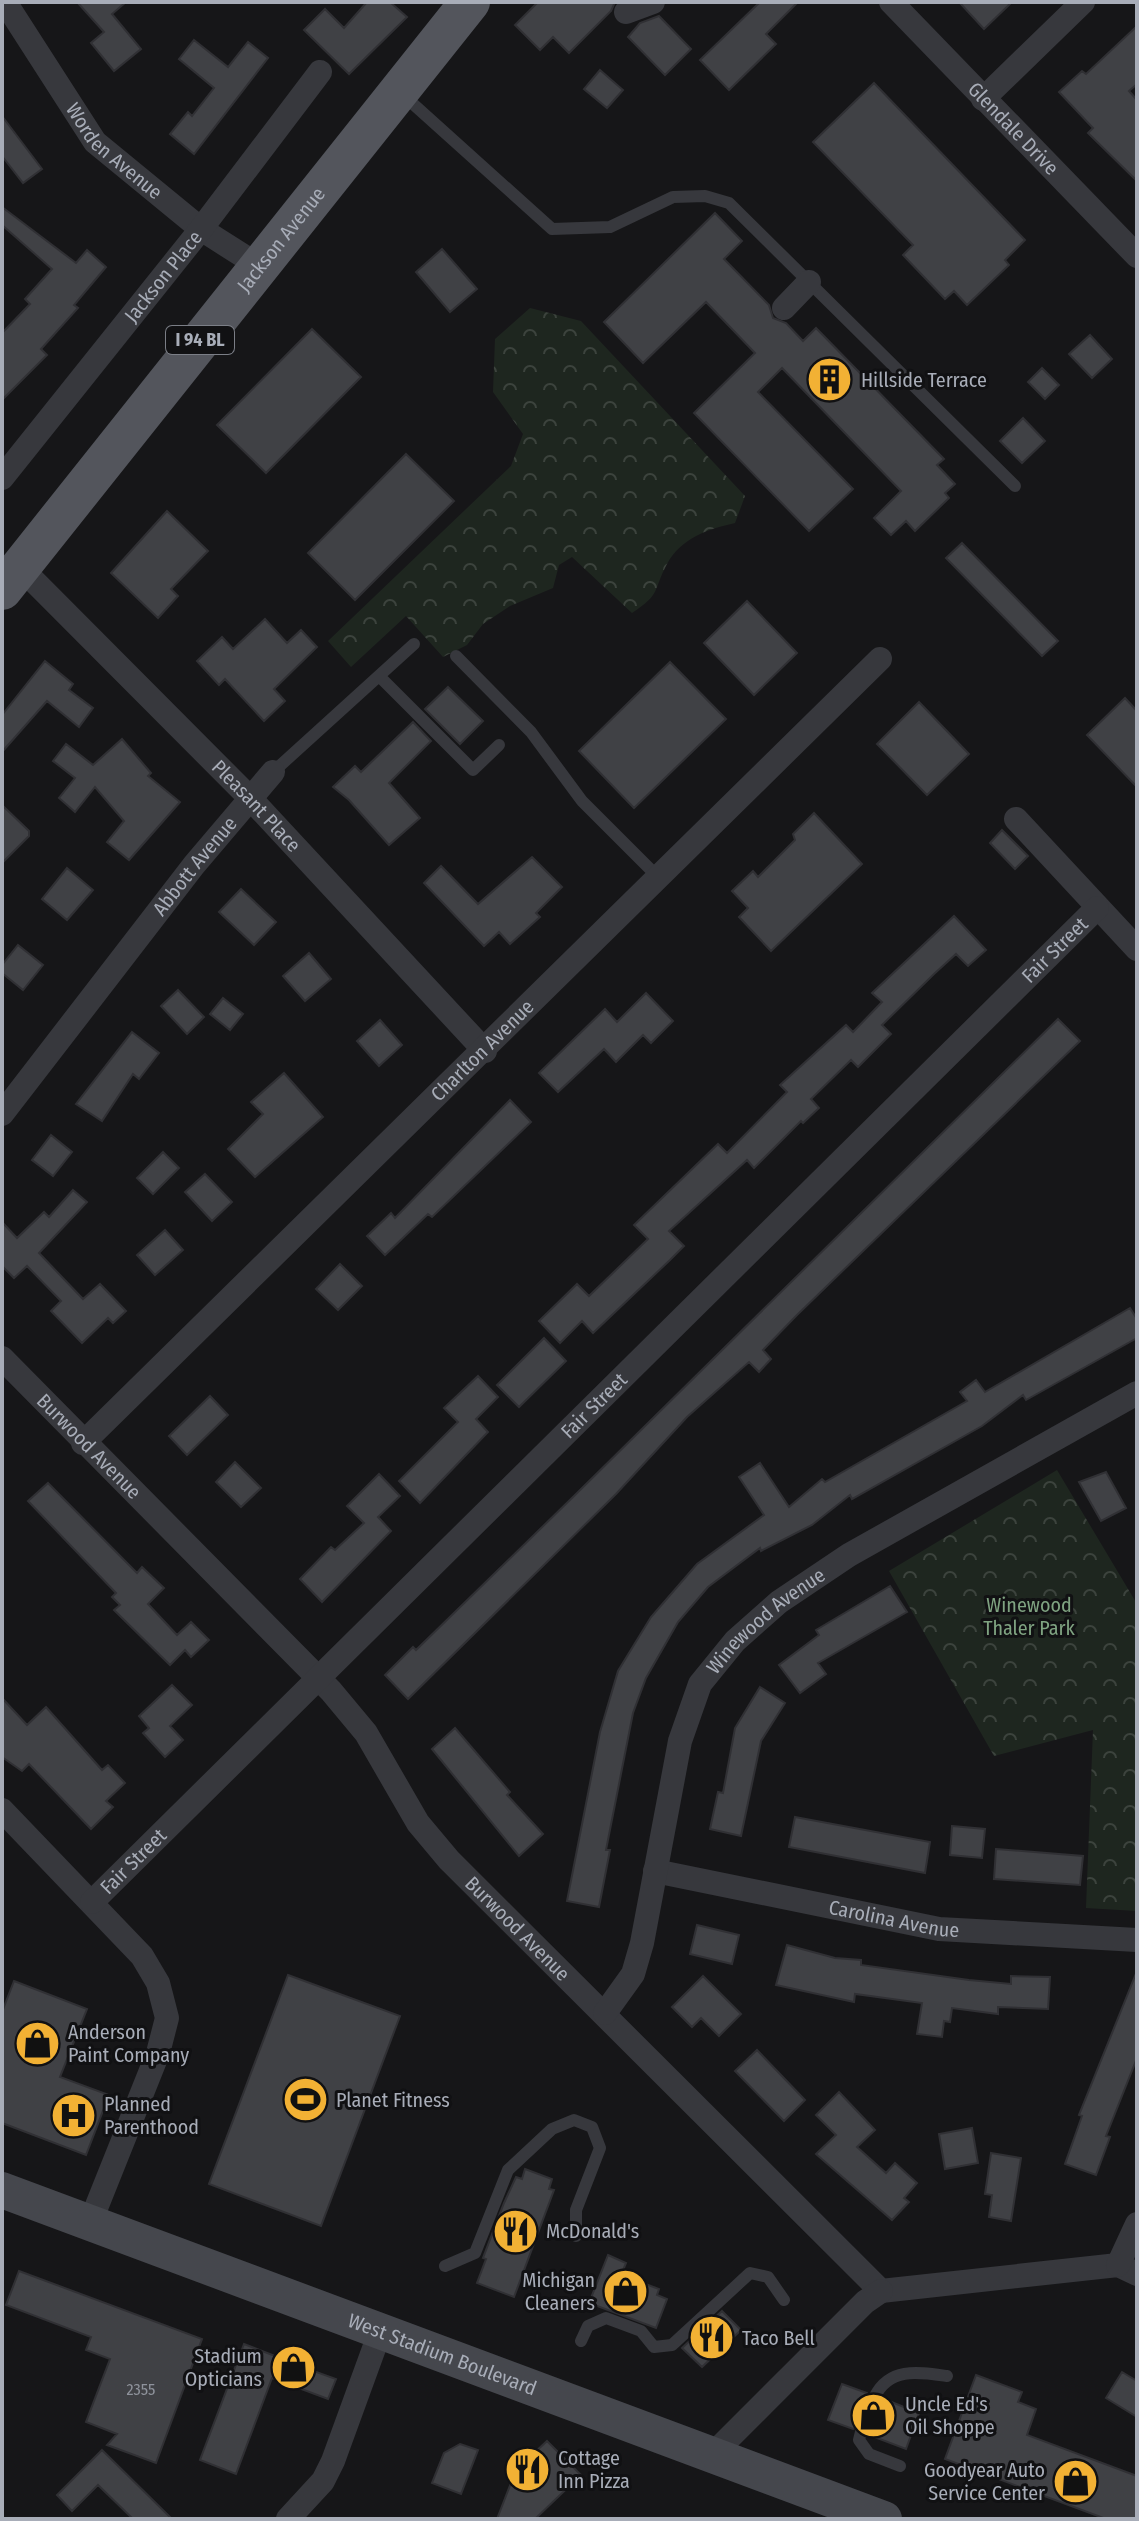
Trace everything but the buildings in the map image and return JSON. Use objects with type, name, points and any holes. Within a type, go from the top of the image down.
[{"type":"main road","name":"Jackson Avenue","points":[[11,578],[470,2]]},
{"type":"main road","name":"West Stadium Boulevard","points":[[2,2190],[884,2519]]},
{"type":"street","name":"Worden Avenue","points":[[5,2],[95,142],[201,229],[259,266]]},
{"type":"street","points":[[626,12],[653,2]]},
{"type":"street","name":"Glendale Drive","points":[[891,2],[1137,256]]},
{"type":"street","points":[[983,99],[1083,2]]},
{"type":"street","name":"Jackson Place","points":[[2,478],[201,229],[320,72]]},
{"type":"street","points":[[784,308],[809,282]]},
{"type":"street","name":"Pleasant Place","points":[[11,578],[249,797],[485,1051]]},
{"type":"street","name":"Charlton Avenue","points":[[83,1443],[485,1051],[880,659]]},
{"type":"street","name":"Abbott Avenue","points":[[2,1114],[249,797],[273,772]]},
{"type":"street","points":[[1016,819],[1137,949]]},
{"type":"street","name":"Fair Street","points":[[92,1902],[1097,908]]},
{"type":"street","name":"Burwood Avenue","points":[[2,1358],[317,1678],[366,1733],[418,1823],[449,1860],[881,2291]]},
{"type":"street","name":"Winewood Avenue","points":[[605,2013],[633,1974],[680,1741],[700,1684],[735,1641],[779,1602],[849,1555],[1137,1393]]},
{"type":"street","points":[[2,1810],[142,1956],[158,1983],[167,2018],[158,2053],[90,2223]]},
{"type":"street","name":"Carolina Avenue","points":[[655,1871],[939,1929],[1137,1940]]},
{"type":"street","points":[[713,2454],[865,2302],[881,2291],[1128,2269],[1137,2224]]},
{"type":"street","points":[[288,2519],[311,2497],[329,2470],[380,2332]]},
{"type":"lane","points":[[400,92],[552,229],[610,227],[673,197],[705,196],[729,203],[1015,486]]},
{"type":"lane","name":"Abbott Avenue","points":[[273,772],[414,644]]},
{"type":"lane","points":[[456,656],[531,732],[582,801],[659,878]]},
{"type":"lane","points":[[379,676],[473,770],[499,745]]},
{"type":"lane","points":[[445,2266],[475,2253],[508,2170],[552,2129],[574,2120],[592,2127],[600,2148],[576,2210],[576,2236]]},
{"type":"lane","points":[[581,2341],[588,2326],[606,2318],[641,2331],[654,2347],[672,2345],[750,2273],[768,2277],[784,2300]]},
{"type":"lane","points":[[875,2396],[889,2378],[900,2374],[947,2376]]},
{"type":"lane","points":[[861,2432],[859,2440],[869,2454],[900,2466]]},
{"type":"green space","points":[[530,308],[581,321],[745,496],[735,523],[705,532],[680,547],[667,564],[655,592],[632,613],[572,557],[559,565],[553,588],[510,606],[483,624],[467,645],[443,657],[406,616],[351,667],[328,641],[511,466],[523,434],[493,392],[495,339]]},
{"type":"green space","name":"Winewood Thaler Park","points":[[1057,1470],[1137,1604],[1137,1911],[1086,1908],[1093,1730],[994,1756],[889,1571]]},
{"type":"place","name":"Hillside Terrace","points":[[830,380]]},
{"type":"place","name":"Anderson Paint Company","points":[[37,2044]]},
{"type":"place","name":"Planet Fitness","points":[[305,2100]]},
{"type":"place","name":"Planned Parenthood","points":[[73,2116]]},
{"type":"place","name":"McDonald's","points":[[515,2231]]},
{"type":"place","name":"Michigan Cleaners","points":[[626,2292]]},
{"type":"place","name":"Taco Bell","points":[[711,2338]]},
{"type":"place","name":"Stadium Opticians","points":[[293,2368]]},
{"type":"place","name":"Uncle Ed's Oil Shoppe","points":[[874,2416]]},
{"type":"place","name":"Cottage Inn Pizza","points":[[527,2470]]},
{"type":"place","name":"Goodyear Auto Service Center","points":[[1076,2481]]}]
